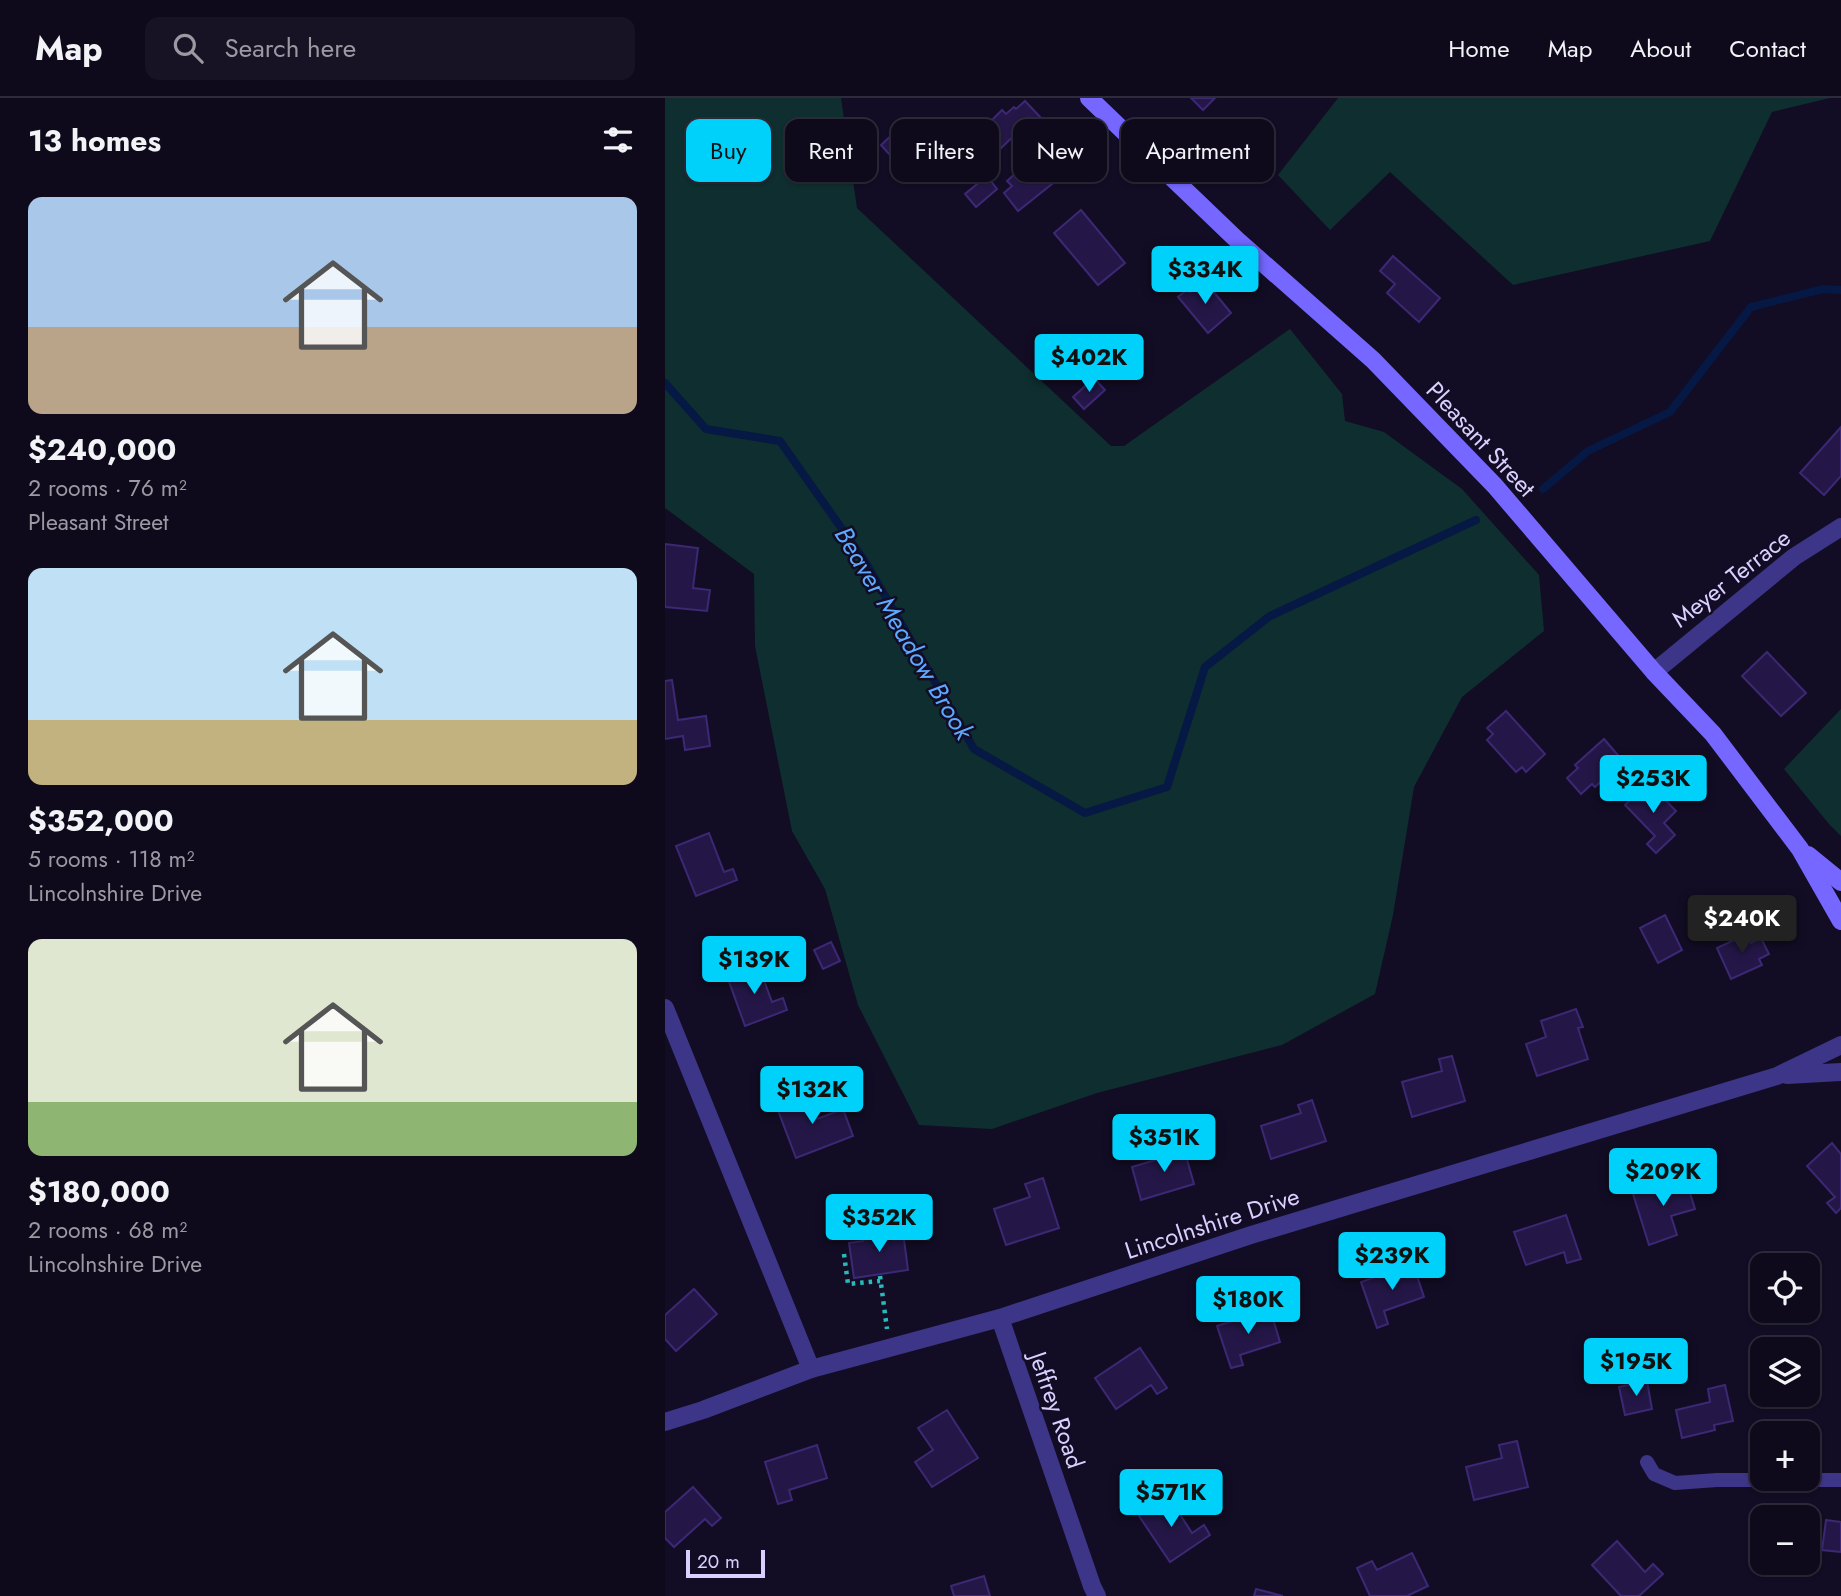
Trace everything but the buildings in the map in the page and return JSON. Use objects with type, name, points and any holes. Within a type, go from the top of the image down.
[{"type":"main road","name":"Pleasant Street","points":[[1089,98],[1237,240],[1373,360],[1495,486],[1654,672],[1713,734],[1800,849],[1841,920]]},
{"type":"main road","name":"Pleasant Street","points":[[1800,849],[1841,881]]},
{"type":"street","name":"Meyer Terrace","points":[[1654,672],[1794,557],[1841,527]]},
{"type":"street","points":[[665,1008],[672,1044],[811,1369]]},
{"type":"street","name":"Lincolnshire Drive","points":[[665,1422],[811,1369],[1000,1318],[1251,1235],[1777,1076],[1841,1045]]},
{"type":"street","name":"Lincolnshire Drive","points":[[1777,1076],[1841,1072]]},
{"type":"street","name":"Jeffrey Road","points":[[1000,1318],[1097,1596]]},
{"type":"lane","points":[[1647,1462],[1654,1474],[1675,1483],[1841,1480]]},
{"type":"path","points":[[844,1254],[848,1284],[880,1278],[889,1348]]},
{"type":"green space","points":[[665,98],[841,98],[844,119],[785,119],[785,182],[853,182],[857,208],[1111,446],[1124,446],[1290,329],[1342,394],[1345,421],[1384,432],[1462,489],[1539,575],[1544,631],[1462,697],[1414,787],[1393,915],[1375,994],[1282,1045],[1097,1093],[992,1129],[919,1125],[858,1005],[825,889],[792,831],[755,646],[754,574],[665,508]]},
{"type":"green space","points":[[1338,98],[1830,98],[1772,112],[1710,241],[1513,285],[1390,172],[1330,230],[1278,175]]},
{"type":"green space","points":[[1841,709],[1841,836],[1784,769]]},
{"type":"waterway","name":"Beaver Meadow Brook","points":[[1543,489],[1588,451],[1670,412],[1751,307],[1823,289],[1841,290]]},
{"type":"waterway","name":"Beaver Meadow Brook","points":[[665,383],[706,429],[780,441],[866,563],[974,749],[1085,813],[1167,787],[1205,667],[1270,616],[1476,520]]}]
